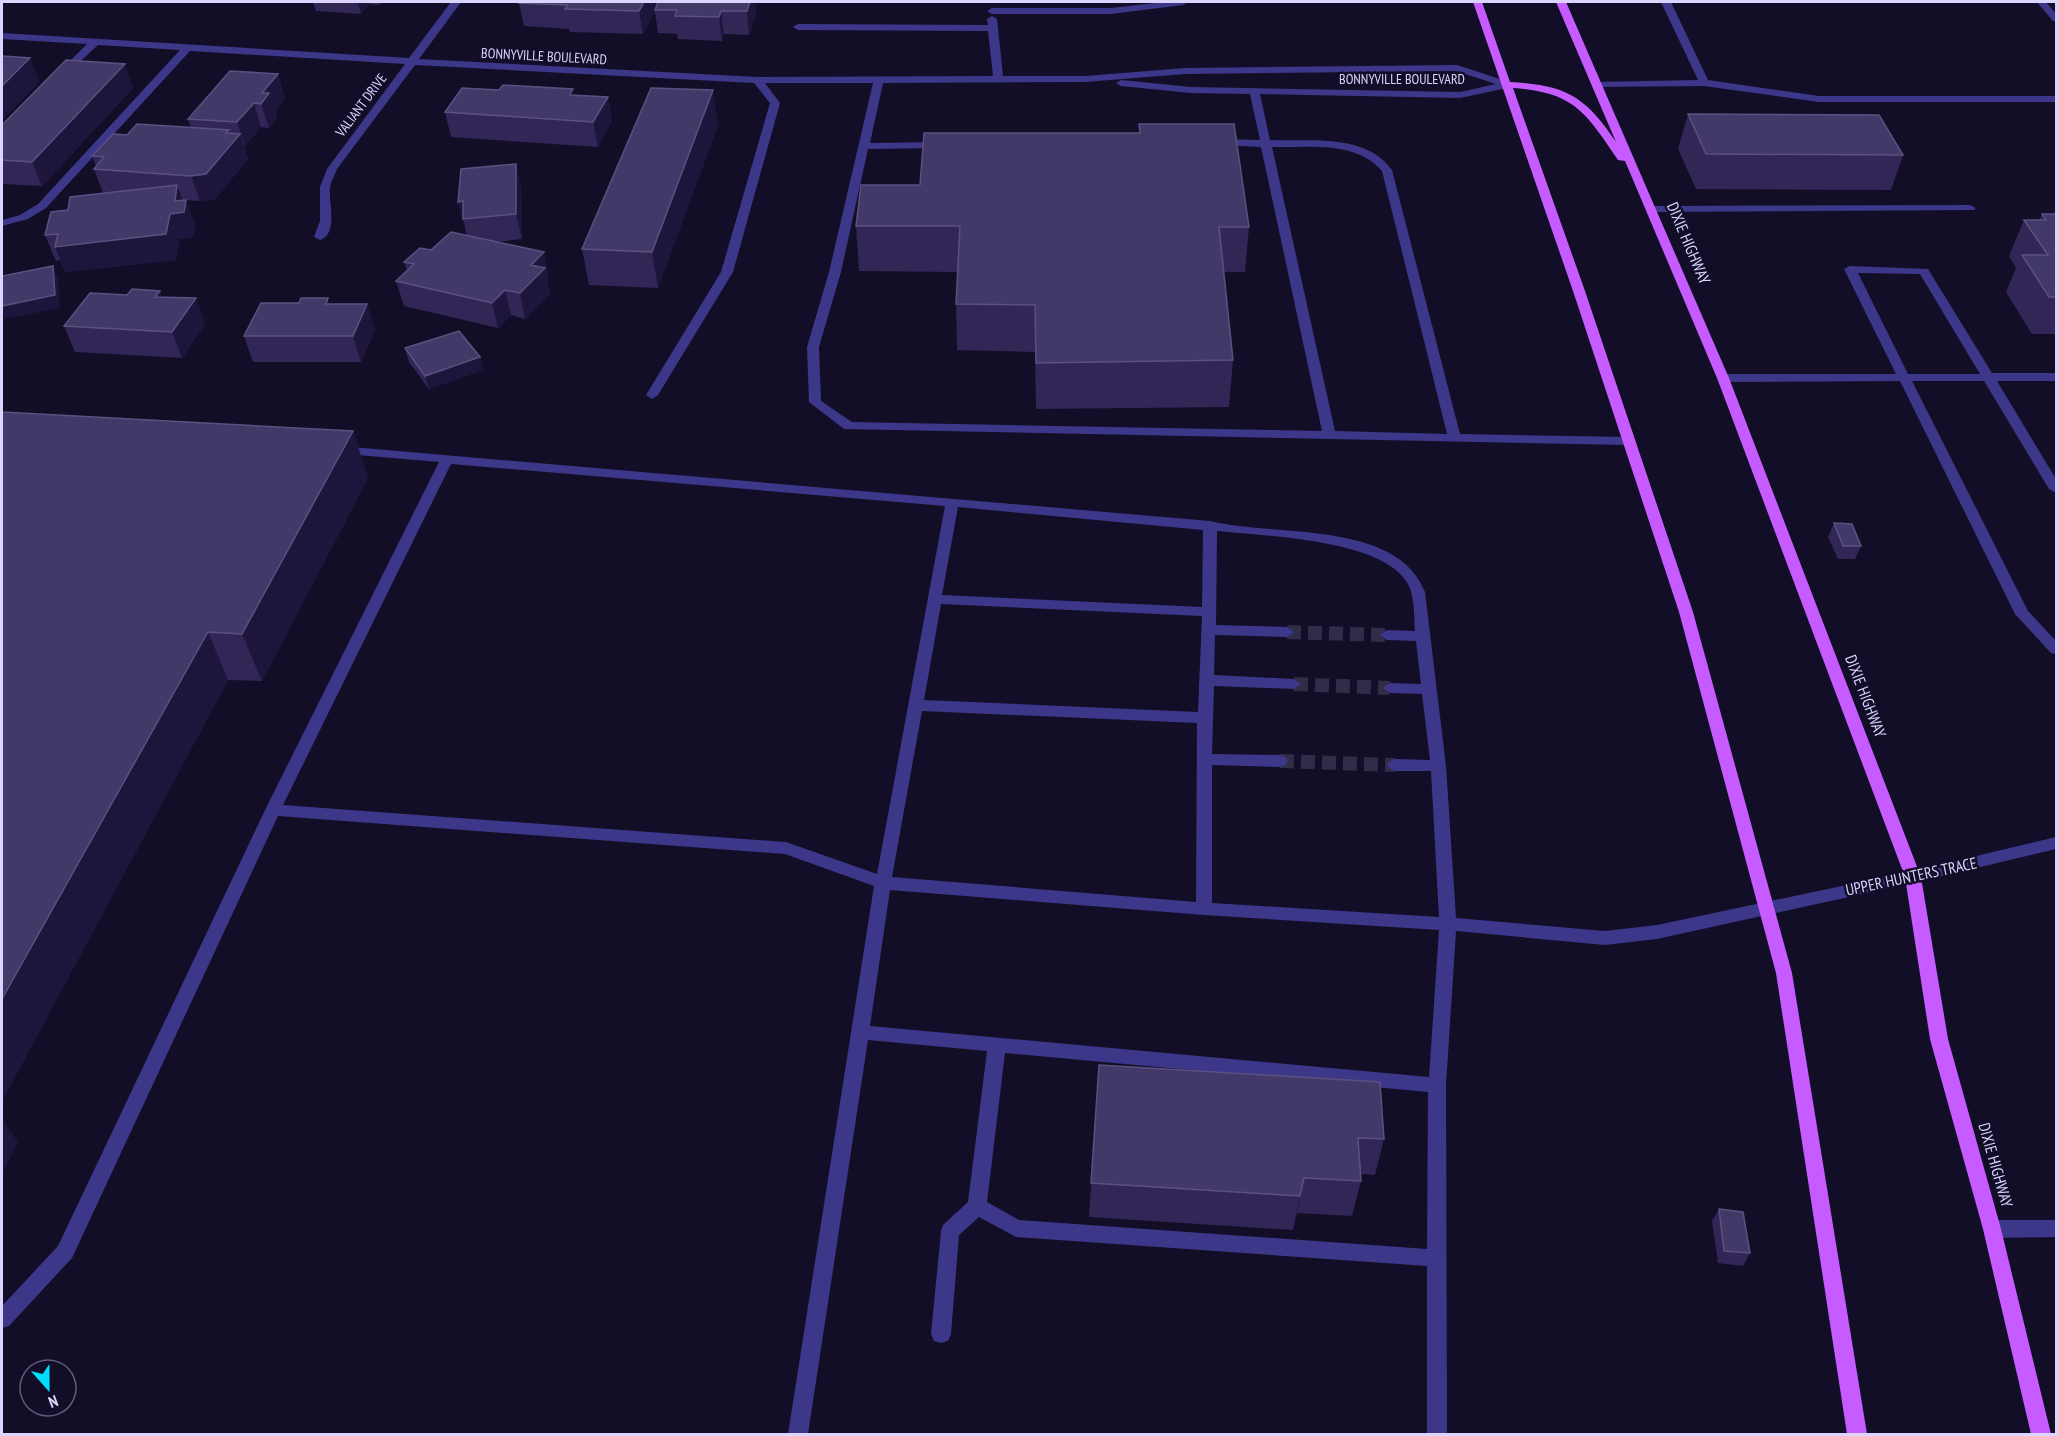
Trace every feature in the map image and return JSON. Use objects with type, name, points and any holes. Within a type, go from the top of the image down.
[{"type":"main road","points":[[1477,2],[1508,85],[1686,612],[1784,973],[1857,1434]]},
{"type":"main road","name":"DIXIE HIGHWAY","points":[[1561,2],[1642,184],[1723,378],[1913,877],[1939,1039],[1992,1229],[2041,1434]]},
{"type":"main road","points":[[1508,85],[1528,86],[1548,91],[1585,108],[1642,184]]},
{"type":"street","name":"VALIANT DRIVE","points":[[321,237],[326,221],[325,187],[332,169],[456,2]]},
{"type":"street","points":[[998,79],[992,6],[1111,11],[1183,2]]},
{"type":"street","points":[[1666,2],[1704,83]]},
{"type":"street","points":[[2041,2],[2056,19]]},
{"type":"street","points":[[798,27],[993,28]]},
{"type":"street","name":"BONNYVILLE BOULEVARD","points":[[2,36],[411,62],[757,80],[1085,79],[1185,71],[1457,68],[1508,85]]},
{"type":"street","points":[[56,81],[95,42]]},
{"type":"street","points":[[2,223],[24,217],[42,207],[187,48]]},
{"type":"street","points":[[879,79],[835,272],[813,347],[815,402],[849,426],[1628,441]]},
{"type":"street","name":"BONNYVILLE BOULEVARD","points":[[1085,79],[1191,90],[1460,95],[1508,85]]},
{"type":"street","points":[[652,395],[727,272],[775,103],[757,80]]},
{"type":"street","points":[[1596,85],[1704,83],[1819,99],[2056,99]]},
{"type":"street","points":[[1254,90],[1329,435]]},
{"type":"street","points":[[1206,142],[1348,146],[1364,150],[1379,159],[1387,170],[1454,437]]},
{"type":"street","points":[[864,146],[958,145]]},
{"type":"street","points":[[1652,209],[1970,208]]},
{"type":"street","points":[[2056,489],[1924,271],[1850,269],[2022,614],[2056,650]]},
{"type":"street","points":[[1723,378],[2056,376]]},
{"type":"street","points":[[328,449],[1209,525],[1339,542],[1377,553],[1394,562],[1415,581],[1418,592],[1438,766],[1448,924],[1437,1084],[1437,1434]]},
{"type":"street","points":[[2,1319],[65,1252],[273,810],[447,459]]},
{"type":"street","points":[[798,1434],[883,883],[952,502]]},
{"type":"street","points":[[1204,909],[1209,525]]},
{"type":"street","points":[[934,599],[1209,612]]},
{"type":"street","points":[[1209,630],[1287,632]]},
{"type":"street","points":[[1387,635],[1422,636]]},
{"type":"street","points":[[1206,680],[1294,684]]},
{"type":"street","points":[[1390,688],[1429,689]]},
{"type":"street","points":[[915,705],[1205,718]]},
{"type":"street","points":[[1205,759],[1280,761]]},
{"type":"street","points":[[1395,765],[1438,766]]},
{"type":"street","name":"UPPER HUNTERS TRACE","points":[[273,810],[786,848],[883,883],[1204,909],[1448,924],[1605,938],[1657,932],[1913,877],[2056,843]]},
{"type":"street","points":[[860,1032],[1437,1084]]},
{"type":"street","points":[[941,1334],[950,1231],[977,1206],[997,1045]]},
{"type":"street","points":[[977,1206],[1016,1228],[1436,1258]]},
{"type":"street","points":[[1992,1229],[2056,1229]]},
{"type":"building","points":[[520,2],[644,2],[639,11],[565,9],[568,5]]},
{"type":"building","points":[[658,2],[750,2],[747,11],[721,11],[719,17],[675,16],[677,10],[655,10]]},
{"type":"building","points":[[2,56],[30,58],[2,86]]},
{"type":"building","points":[[66,60],[125,64],[32,162],[2,160],[2,125]]},
{"type":"building","points":[[230,71],[278,74],[262,93],[269,93],[261,104],[254,103],[237,122],[188,119]]},
{"type":"building","points":[[503,85],[573,89],[570,95],[608,97],[593,122],[445,112],[462,88],[499,90]]},
{"type":"building","points":[[651,88],[713,90],[652,252],[582,249]]},
{"type":"building","points":[[1688,114],[1879,115],[1903,155],[1706,154]]},
{"type":"building","points":[[137,124],[229,130],[226,133],[240,134],[206,174],[191,176],[94,169],[104,157],[92,156],[113,134],[127,135]]},
{"type":"building","points":[[1139,124],[1234,124],[1249,227],[1219,227],[1233,360],[1036,363],[1035,305],[956,304],[960,226],[856,226],[861,185],[920,185],[924,133],[1140,133]]},
{"type":"building","points":[[516,164],[516,214],[463,219],[463,201],[458,202],[461,169]]},
{"type":"building","points":[[177,185],[175,201],[186,200],[184,212],[170,214],[166,234],[55,247],[58,234],[45,235],[51,212],[68,210],[70,197]]},
{"type":"building","points":[[2042,214],[2056,214],[2056,297],[2049,297],[2022,255],[2048,255],[2024,220],[2046,220]]},
{"type":"building","points":[[451,232],[544,252],[531,265],[545,268],[520,293],[505,290],[492,303],[396,281],[414,264],[404,262],[420,248],[431,250]]},
{"type":"building","points":[[53,266],[55,295],[2,306],[2,276]]},
{"type":"building","points":[[132,289],[160,291],[155,297],[196,298],[172,332],[64,326],[90,293],[127,295]]},
{"type":"building","points":[[301,298],[328,298],[326,304],[367,304],[353,336],[244,336],[261,303],[299,303]]},
{"type":"building","points":[[459,331],[480,357],[425,376],[405,348]]},
{"type":"building","points":[[2,412],[353,431],[242,634],[208,632],[2,999]]},
{"type":"building","points":[[1834,523],[1852,524],[1861,546],[1843,546]]},
{"type":"building","points":[[1099,1065],[1380,1082],[1384,1139],[1358,1138],[1361,1181],[1304,1178],[1300,1196],[1091,1183]]},
{"type":"building","points":[[1719,1209],[1743,1212],[1750,1253],[1724,1251]]},
{"type":"tunnel","points":[[1287,632],[1387,635]]},
{"type":"tunnel","points":[[1294,684],[1390,688]]},
{"type":"tunnel","points":[[1280,761],[1395,765]]}]
